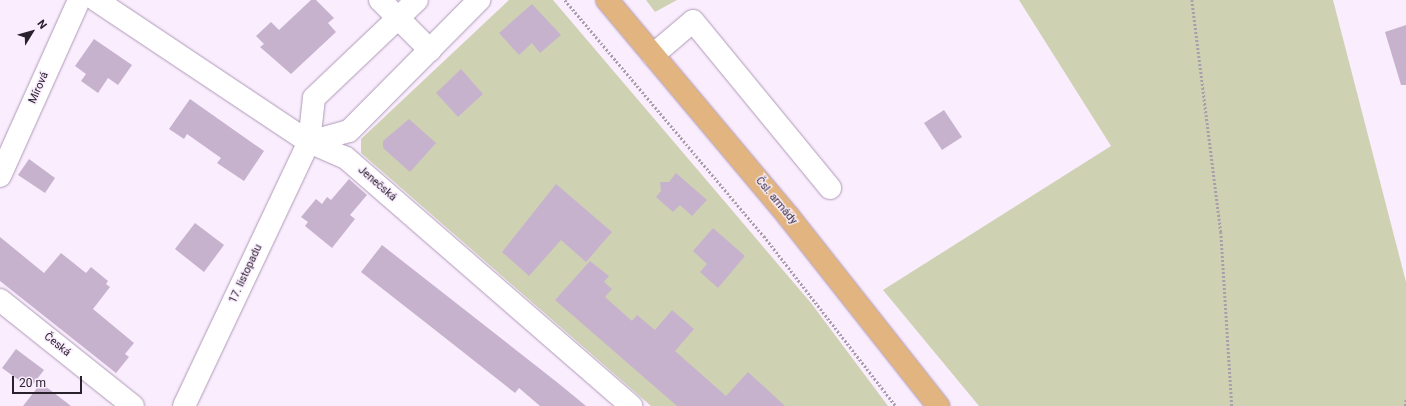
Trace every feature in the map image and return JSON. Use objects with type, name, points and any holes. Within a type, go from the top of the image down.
[{"type":"main road","name":"Čsl. armády","points":[[607,0],[789,217],[938,406]]},
{"type":"street","name":"Mírová","points":[[0,176],[79,0]]},
{"type":"street","name":"Jenečská","points":[[96,0],[309,142],[346,158],[631,406]]},
{"type":"street","points":[[380,0],[430,50]]},
{"type":"street","name":"17. listopadu","points":[[184,406],[309,142],[314,98],[417,0]]},
{"type":"street","points":[[309,142],[349,131],[479,0]]},
{"type":"street","points":[[653,55],[693,21],[830,188]]},
{"type":"street","name":"Česká","points":[[0,300],[132,406]]},
{"type":"path","points":[[565,0],[764,236],[896,406]]},
{"type":"path","points":[[1192,0],[1221,232],[1232,406]]},
{"type":"path","points":[[1405,406],[1406,399]]},
{"type":"green space","points":[[509,0],[553,0],[811,303],[888,406],[651,406],[361,153],[361,139]]},
{"type":"green space","points":[[646,0],[677,0],[655,12]]},
{"type":"green space","points":[[1019,0],[1333,0],[1406,282],[1406,406],[979,406],[883,290],[1111,146]]},
{"type":"building","points":[[311,0],[316,0],[334,18],[328,23],[336,32],[291,74],[260,47],[264,44],[256,36],[271,22],[279,30]]},
{"type":"building","points":[[532,4],[561,35],[540,53],[532,43],[519,55],[499,33]]},
{"type":"building","points":[[1406,25],[1406,85],[1401,85],[1385,32]]},
{"type":"building","points":[[94,39],[132,65],[118,85],[108,78],[98,93],[81,81],[86,74],[75,66]]},
{"type":"building","points":[[461,69],[483,94],[458,117],[436,93]]},
{"type":"building","points":[[190,99],[264,151],[244,181],[217,163],[221,158],[187,134],[184,139],[169,129]]},
{"type":"building","points":[[944,110],[962,137],[942,150],[924,123]]},
{"type":"building","points":[[409,119],[436,143],[410,172],[383,148],[383,141]]},
{"type":"building","points":[[29,159],[55,178],[45,193],[18,175]]},
{"type":"building","points":[[676,173],[707,200],[692,216],[680,205],[673,212],[656,197],[661,191],[660,182],[669,182]]},
{"type":"building","points":[[349,179],[367,195],[350,215],[355,219],[332,248],[305,226],[308,222],[301,217],[316,199],[322,204],[327,197],[331,200]]},
{"type":"building","points":[[556,184],[612,232],[586,262],[561,240],[529,276],[502,252]]},
{"type":"building","points":[[195,223],[224,245],[204,272],[175,249]]},
{"type":"building","points":[[713,228],[745,256],[718,288],[700,272],[707,264],[693,251]]},
{"type":"building","points":[[0,237],[44,273],[61,253],[86,273],[91,267],[108,281],[106,284],[110,287],[93,309],[134,343],[125,354],[129,357],[116,373],[0,281]]},
{"type":"building","points":[[382,245],[586,406],[540,406],[519,388],[515,393],[361,272]]},
{"type":"building","points":[[590,261],[609,276],[604,282],[612,289],[605,297],[632,321],[637,315],[655,330],[672,310],[694,329],[675,351],[726,396],[748,372],[785,406],[677,406],[555,300]]},
{"type":"building","points":[[16,349],[44,370],[30,388],[2,368]]},
{"type":"building","points":[[41,383],[71,406],[23,406]]}]
